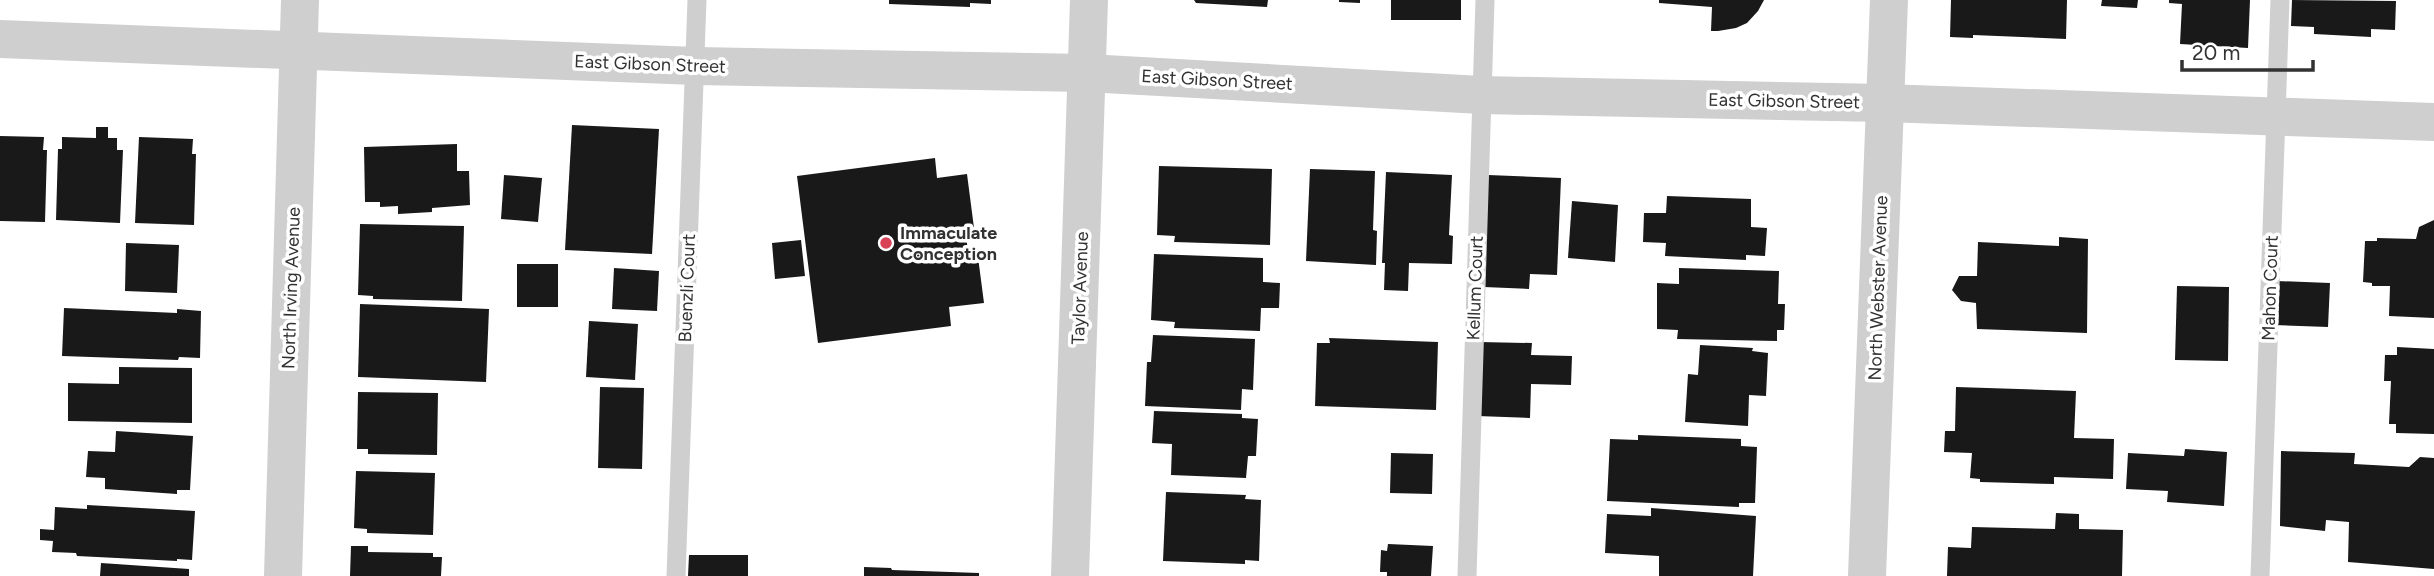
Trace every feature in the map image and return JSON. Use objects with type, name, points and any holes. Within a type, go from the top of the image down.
[{"type":"street","name":"North Irving Avenue","points":[[283,576],[300,0]]},
{"type":"street","name":"Taylor Avenue","points":[[1070,576],[1089,0]]},
{"type":"street","name":"North Webster Avenue","points":[[1867,576],[1889,0]]},
{"type":"street","name":"East Gibson Street","points":[[0,39],[695,65],[1087,73],[1481,95],[1885,103],[2434,122]]},
{"type":"lane","name":"Buenzli Court","points":[[676,576],[697,0]]},
{"type":"lane","name":"Kellum Court","points":[[1467,576],[1485,0]]},
{"type":"lane","name":"Mahon Court","points":[[2260,576],[2280,0]]},
{"type":"building","points":[[889,0],[991,0],[991,4],[970,3],[970,7],[889,4]]},
{"type":"building","points":[[1194,0],[1268,0],[1267,7],[1196,3]]},
{"type":"building","points":[[1360,0],[1360,3],[1339,2]]},
{"type":"building","points":[[1391,0],[1461,0],[1461,20],[1391,20]]},
{"type":"building","points":[[1659,0],[1764,0],[1747,23],[1736,28],[1711,31],[1712,7],[1659,3]]},
{"type":"building","points":[[1951,0],[2067,0],[2066,39],[1973,35],[1973,38],[1950,37]]},
{"type":"building","points":[[2102,0],[2138,0],[2137,8],[2101,6]]},
{"type":"building","points":[[2169,0],[2250,0],[2248,48],[2180,44],[2182,4],[2169,3]]},
{"type":"building","points":[[2292,0],[2396,1],[2395,30],[2371,29],[2371,37],[2314,34],[2314,27],[2291,26]]},
{"type":"building","points":[[572,125],[659,129],[652,254],[565,250]]},
{"type":"building","points":[[96,127],[108,127],[108,138],[117,138],[117,150],[123,150],[120,223],[56,220],[58,149],[62,149],[62,137],[96,138]]},
{"type":"building","points":[[0,136],[44,137],[43,150],[47,150],[45,222],[0,221]]},
{"type":"building","points":[[139,137],[193,139],[192,154],[196,154],[194,225],[135,223]]},
{"type":"building","points":[[457,144],[457,171],[469,171],[470,205],[432,208],[432,212],[398,214],[398,206],[380,207],[380,202],[365,202],[364,147]]},
{"type":"building","name":"Immaculate Conception","points":[[935,158],[937,178],[967,174],[974,228],[965,229],[969,258],[978,257],[984,303],[949,307],[951,326],[818,343],[797,176]]},
{"type":"building","points":[[1159,166],[1272,169],[1270,245],[1174,242],[1175,236],[1157,235]]},
{"type":"building","points":[[1310,169],[1375,171],[1373,230],[1377,231],[1376,265],[1306,261]]},
{"type":"building","points":[[1386,172],[1452,175],[1449,235],[1453,236],[1452,264],[1409,263],[1408,291],[1384,290],[1385,263],[1382,263]]},
{"type":"building","points":[[504,175],[542,178],[538,222],[501,219]]},
{"type":"building","points":[[1488,175],[1561,178],[1557,275],[1530,274],[1529,289],[1484,287]]},
{"type":"building","points":[[1667,196],[1751,199],[1751,227],[1767,228],[1765,256],[1746,255],[1746,260],[1665,256],[1666,243],[1643,242],[1644,213],[1666,213]]},
{"type":"building","points":[[1572,201],[1618,205],[1615,262],[1568,258]]},
{"type":"building","points":[[2434,220],[2434,318],[2389,316],[2390,286],[2372,286],[2372,283],[2363,282],[2365,241],[2377,241],[2377,238],[2416,239],[2419,227]]},
{"type":"building","points":[[360,224],[464,226],[462,301],[373,299],[373,296],[358,295]]},
{"type":"building","points":[[2059,237],[2088,239],[2087,333],[1977,329],[1976,303],[1961,301],[1952,290],[1959,276],[1977,276],[1978,242],[2059,246]]},
{"type":"building","points":[[801,240],[805,276],[775,279],[772,243]]},
{"type":"building","points":[[126,243],[179,245],[177,293],[125,291]]},
{"type":"building","points":[[1154,254],[1263,258],[1263,282],[1280,283],[1279,308],[1261,308],[1260,331],[1174,328],[1175,322],[1151,320]]},
{"type":"building","points":[[517,264],[558,264],[558,307],[517,307]]},
{"type":"building","points":[[614,268],[659,271],[657,311],[612,309]]},
{"type":"building","points":[[1679,268],[1779,271],[1778,304],[1785,304],[1784,330],[1777,330],[1777,341],[1677,339],[1678,330],[1657,329],[1657,283],[1679,284]]},
{"type":"building","points":[[2277,281],[2330,283],[2328,327],[2274,325]]},
{"type":"building","points":[[2177,286],[2229,287],[2228,361],[2175,360]]},
{"type":"building","points":[[360,304],[489,309],[486,382],[358,377]]},
{"type":"building","points":[[64,308],[177,313],[177,309],[201,311],[200,358],[179,357],[178,360],[62,356]]},
{"type":"building","points":[[589,321],[638,324],[635,380],[586,377]]},
{"type":"building","points":[[1153,335],[1255,339],[1253,390],[1242,389],[1241,410],[1145,406],[1147,362],[1151,362]]},
{"type":"building","points":[[1329,338],[1438,342],[1436,410],[1315,406],[1317,343],[1330,343]]},
{"type":"building","points":[[1479,342],[1532,343],[1531,355],[1572,356],[1571,385],[1531,384],[1530,418],[1477,416]]},
{"type":"building","points":[[1700,345],[1753,348],[1752,351],[1768,353],[1766,396],[1749,395],[1748,426],[1685,422],[1688,374],[1698,375]]},
{"type":"building","points":[[2397,347],[2434,349],[2434,434],[2396,433],[2396,424],[2389,424],[2391,381],[2384,381],[2385,355],[2397,355]]},
{"type":"building","points":[[119,367],[192,368],[192,423],[68,421],[68,383],[119,384]]},
{"type":"building","points":[[600,387],[644,388],[642,469],[598,468]]},
{"type":"building","points":[[1956,387],[2076,391],[2074,438],[2114,439],[2113,479],[2054,477],[2054,484],[1980,482],[1980,479],[1970,478],[1972,453],[1944,452],[1945,431],[1955,431]]},
{"type":"building","points":[[358,392],[438,393],[437,455],[368,454],[368,449],[357,449]]},
{"type":"building","points":[[1154,411],[1242,414],[1242,418],[1258,419],[1256,456],[1248,456],[1246,478],[1171,475],[1172,444],[1152,443]]},
{"type":"building","points":[[116,431],[193,436],[190,490],[177,490],[177,494],[105,489],[105,478],[86,477],[88,451],[115,452]]},
{"type":"building","points":[[1638,435],[1741,439],[1741,446],[1757,447],[1755,503],[1739,503],[1739,507],[1607,501],[1610,439],[1638,440]]},
{"type":"building","points":[[2185,449],[2227,452],[2224,506],[2167,502],[2168,491],[2126,489],[2128,453],[2184,456]]},
{"type":"building","points":[[2281,451],[2355,453],[2354,464],[2409,467],[2420,457],[2434,458],[2434,569],[2348,562],[2349,522],[2326,520],[2325,531],[2280,526]]},
{"type":"building","points":[[1391,453],[1433,454],[1432,494],[1390,493]]},
{"type":"building","points":[[356,471],[435,473],[433,535],[367,533],[367,529],[354,528]]},
{"type":"building","points":[[1166,492],[1246,495],[1245,499],[1261,500],[1259,561],[1245,560],[1245,564],[1163,561]]},
{"type":"building","points":[[87,505],[195,511],[192,560],[77,556],[76,553],[52,552],[53,541],[40,540],[40,529],[54,530],[55,507],[87,509]]},
{"type":"building","points":[[1651,508],[1756,516],[1753,576],[1659,576],[1659,556],[1605,553],[1607,514],[1651,516]]},
{"type":"building","points":[[2056,513],[2079,514],[2079,529],[2123,530],[2122,576],[1947,576],[1948,547],[1971,548],[1972,527],[2055,529]]},
{"type":"building","points":[[1388,544],[1433,546],[1431,576],[1387,576],[1387,572],[1380,572],[1381,550],[1387,551]]},
{"type":"building","points":[[351,546],[368,546],[368,552],[433,553],[433,557],[442,557],[441,576],[350,576]]},
{"type":"building","points":[[689,555],[748,555],[748,576],[688,576]]},
{"type":"building","points":[[101,563],[189,569],[189,576],[100,576]]},
{"type":"building","points":[[864,567],[979,573],[979,576],[864,576]]},
{"type":"place","name":"Immaculate Conception","points":[[886,243]]}]
